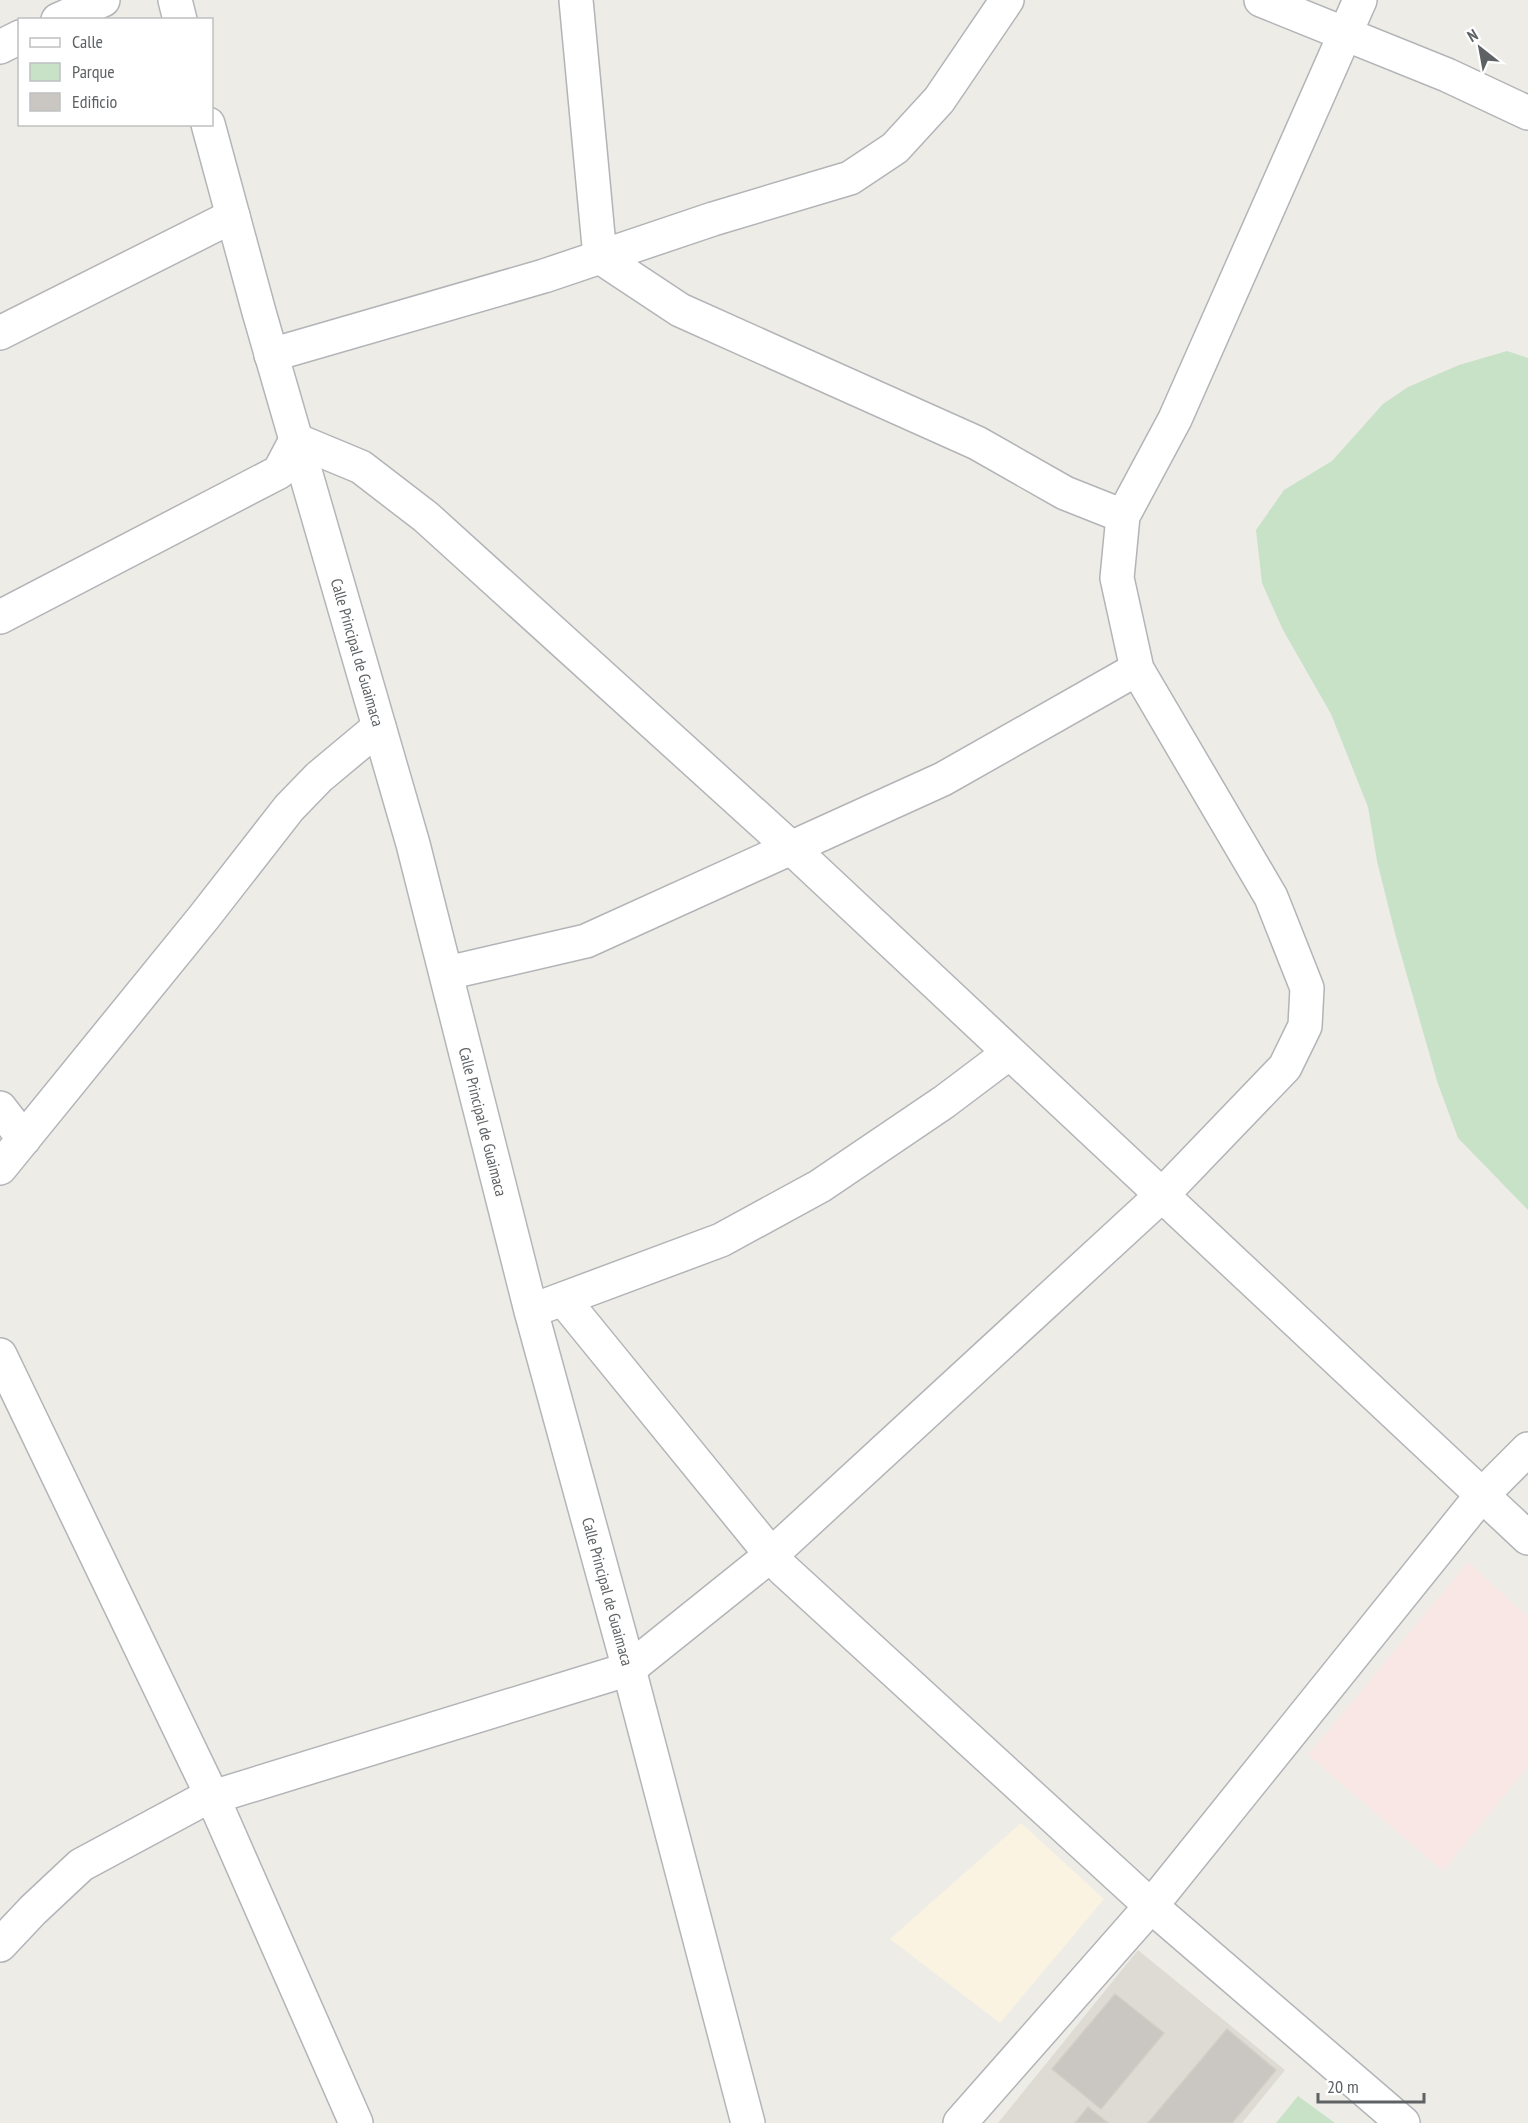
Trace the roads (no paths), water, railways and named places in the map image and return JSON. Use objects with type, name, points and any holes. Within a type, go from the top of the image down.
[{"type":"street","points":[[62,18],[103,0]]},
{"type":"street","points":[[175,0],[180,18]]},
{"type":"street","points":[[576,0],[600,257]]},
{"type":"street","points":[[272,355],[544,276],[713,219],[850,178],[895,147],[939,100],[1007,0]]},
{"type":"street","points":[[1261,0],[1447,75],[1528,113]]},
{"type":"street","points":[[0,1946],[33,1910],[81,1864],[200,1801],[629,1669],[771,1555],[1162,1195],[1285,1067],[1305,1026],[1307,988],[1271,897],[1137,669],[1117,578],[1123,516],[1175,419],[1360,0]]},
{"type":"street","points":[[0,46],[18,38]]},
{"type":"street","name":"Calle Principal de Guaimaca","points":[[209,126],[296,440],[413,844],[531,1311],[629,1669],[748,2123]]},
{"type":"street","points":[[0,333],[233,216]]},
{"type":"street","points":[[600,257],[680,310],[977,443],[1065,493],[1123,516]]},
{"type":"street","points":[[0,617],[279,472],[296,440],[361,467],[426,517],[789,847],[1528,1538]]},
{"type":"street","points":[[447,974],[586,941],[943,779],[1137,669]]},
{"type":"street","points":[[0,1168],[204,917],[289,808],[319,777],[380,727]]},
{"type":"street","points":[[531,1311],[721,1240],[820,1186],[944,1102],[1009,1053]]},
{"type":"street","points":[[0,1108],[24,1139]]},
{"type":"street","points":[[563,1299],[783,1569],[1151,1906],[1403,2123]]},
{"type":"street","points":[[0,1355],[213,1798],[356,2123]]},
{"type":"street","points":[[960,2123],[1151,1906],[1481,1496],[1528,1449]]}]
